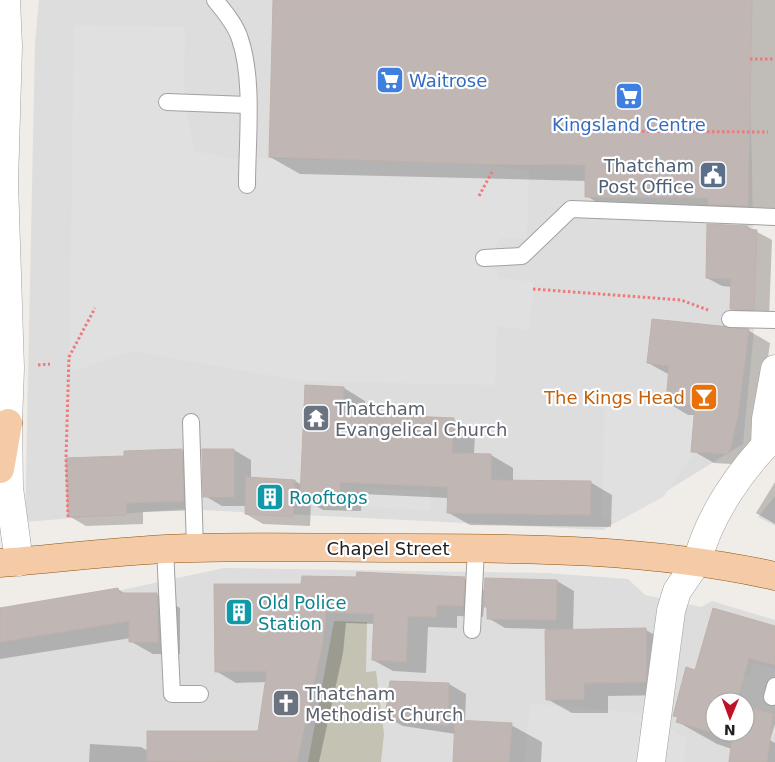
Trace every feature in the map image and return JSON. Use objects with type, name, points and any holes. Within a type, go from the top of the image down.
[{"type":"main road","points":[[0,469],[8,424]]},
{"type":"main road","name":"Chapel Street","points":[[9,562],[111,552],[195,548],[476,548],[582,550],[697,562],[775,576]]},
{"type":"street","points":[[6,0],[8,46],[4,182],[10,368],[8,424],[10,488],[9,562]]},
{"type":"street","points":[[651,762],[671,611],[677,591],[697,562],[703,540],[750,460],[770,440],[766,419],[775,369]]},
{"type":"lane","points":[[215,0],[226,13],[240,38],[248,105],[247,185]]},
{"type":"lane","points":[[167,102],[248,105]]},
{"type":"lane","points":[[484,258],[522,256],[571,209],[775,218]]},
{"type":"lane","points":[[730,319],[775,320]]},
{"type":"lane","points":[[191,422],[195,548]]},
{"type":"lane","points":[[472,630],[476,548]]},
{"type":"lane","points":[[165,549],[172,694],[200,694]]},
{"type":"path","points":[[750,59],[775,59]]},
{"type":"path","points":[[577,131],[768,132]]},
{"type":"path","points":[[479,196],[492,172]]},
{"type":"path","points":[[533,289],[681,300],[730,319]]},
{"type":"path","points":[[68,517],[66,458],[69,357],[95,308]]},
{"type":"shaded area","points":[[39,0],[746,0],[752,161],[754,330],[743,444],[603,530],[182,509],[25,522],[35,43]]},
{"type":"shaded area","points":[[74,25],[185,27],[184,102],[195,151],[229,158],[481,164],[529,171],[527,239],[500,238],[491,256],[499,278],[534,282],[529,330],[497,326],[495,385],[301,381],[131,351],[69,373]]},
{"type":"shaded area","points":[[605,393],[645,396],[645,402],[695,405],[691,457],[663,497],[617,522],[602,518]]},
{"type":"shaded area","points":[[364,488],[431,491],[430,510],[363,507]]},
{"type":"shaded area","points":[[775,496],[775,526],[758,517]]},
{"type":"shaded area","points":[[224,568],[546,573],[628,579],[645,595],[701,607],[712,601],[775,620],[775,762],[0,762],[0,609],[61,603]]},
{"type":"shaded area","points":[[334,621],[367,622],[366,672],[376,671],[384,734],[381,762],[308,762]]},
{"type":"shaded area","points":[[753,663],[775,668],[775,733],[755,728],[755,692],[731,692],[735,674],[750,677]]},
{"type":"shaded area","points":[[530,703],[670,716],[670,728],[686,739],[684,762],[524,762]]},
{"type":"building","points":[[273,0],[752,0],[748,206],[708,204],[708,198],[585,197],[585,165],[481,164],[269,157]]},
{"type":"building","points":[[707,224],[748,226],[748,229],[757,230],[754,310],[730,309],[731,279],[706,278]]},
{"type":"building","name":"The Kings Head","points":[[652,319],[749,329],[738,416],[729,454],[691,452],[695,405],[666,403],[669,366],[647,363]]},
{"type":"building","points":[[305,385],[344,387],[343,413],[454,418],[452,453],[491,454],[491,480],[591,481],[590,515],[447,513],[448,487],[340,482],[340,499],[300,498]]},
{"type":"building","points":[[182,449],[184,501],[126,503],[126,515],[68,517],[66,458],[124,456],[124,451]]},
{"type":"building","points":[[202,449],[234,449],[234,497],[203,497]]},
{"type":"building","name":"Rooftops","points":[[246,477],[295,480],[293,517],[245,514]]},
{"type":"building","points":[[357,572],[465,577],[463,606],[437,605],[436,617],[408,616],[406,662],[372,660],[374,614],[326,612],[323,641],[297,762],[147,761],[147,731],[258,731],[267,671],[215,672],[214,584],[301,584],[302,576],[356,577]]},
{"type":"building","points":[[485,578],[557,580],[556,620],[487,619],[487,607],[483,607]]},
{"type":"building","points":[[118,588],[119,593],[157,593],[158,642],[129,642],[129,621],[0,642],[0,608]]},
{"type":"building","points":[[713,608],[775,626],[775,665],[749,658],[740,692],[705,692],[705,730],[676,722],[678,717],[673,716],[686,667],[695,670]]},
{"type":"building","points":[[646,628],[646,682],[584,683],[584,699],[546,700],[545,630]]},
{"type":"building","points":[[390,681],[449,683],[447,726],[385,717]]},
{"type":"building","points":[[755,708],[773,714],[767,762],[729,762],[732,742],[755,742]]},
{"type":"building","points":[[455,720],[512,723],[509,762],[453,762]]},
{"type":"place","name":"Waitrose","points":[[390,80]]},
{"type":"place","name":"Kingsland Centre","points":[[629,96]]},
{"type":"place","name":"Thatcham Post Office","points":[[713,175]]},
{"type":"place","name":"The Kings Head","points":[[704,397]]},
{"type":"place","name":"Thatcham Evangelical Church","points":[[316,418]]},
{"type":"place","name":"Rooftops","points":[[270,497]]},
{"type":"place","name":"Old Police Station","points":[[239,612]]},
{"type":"place","name":"Thatcham Methodist Church","points":[[286,703]]}]
